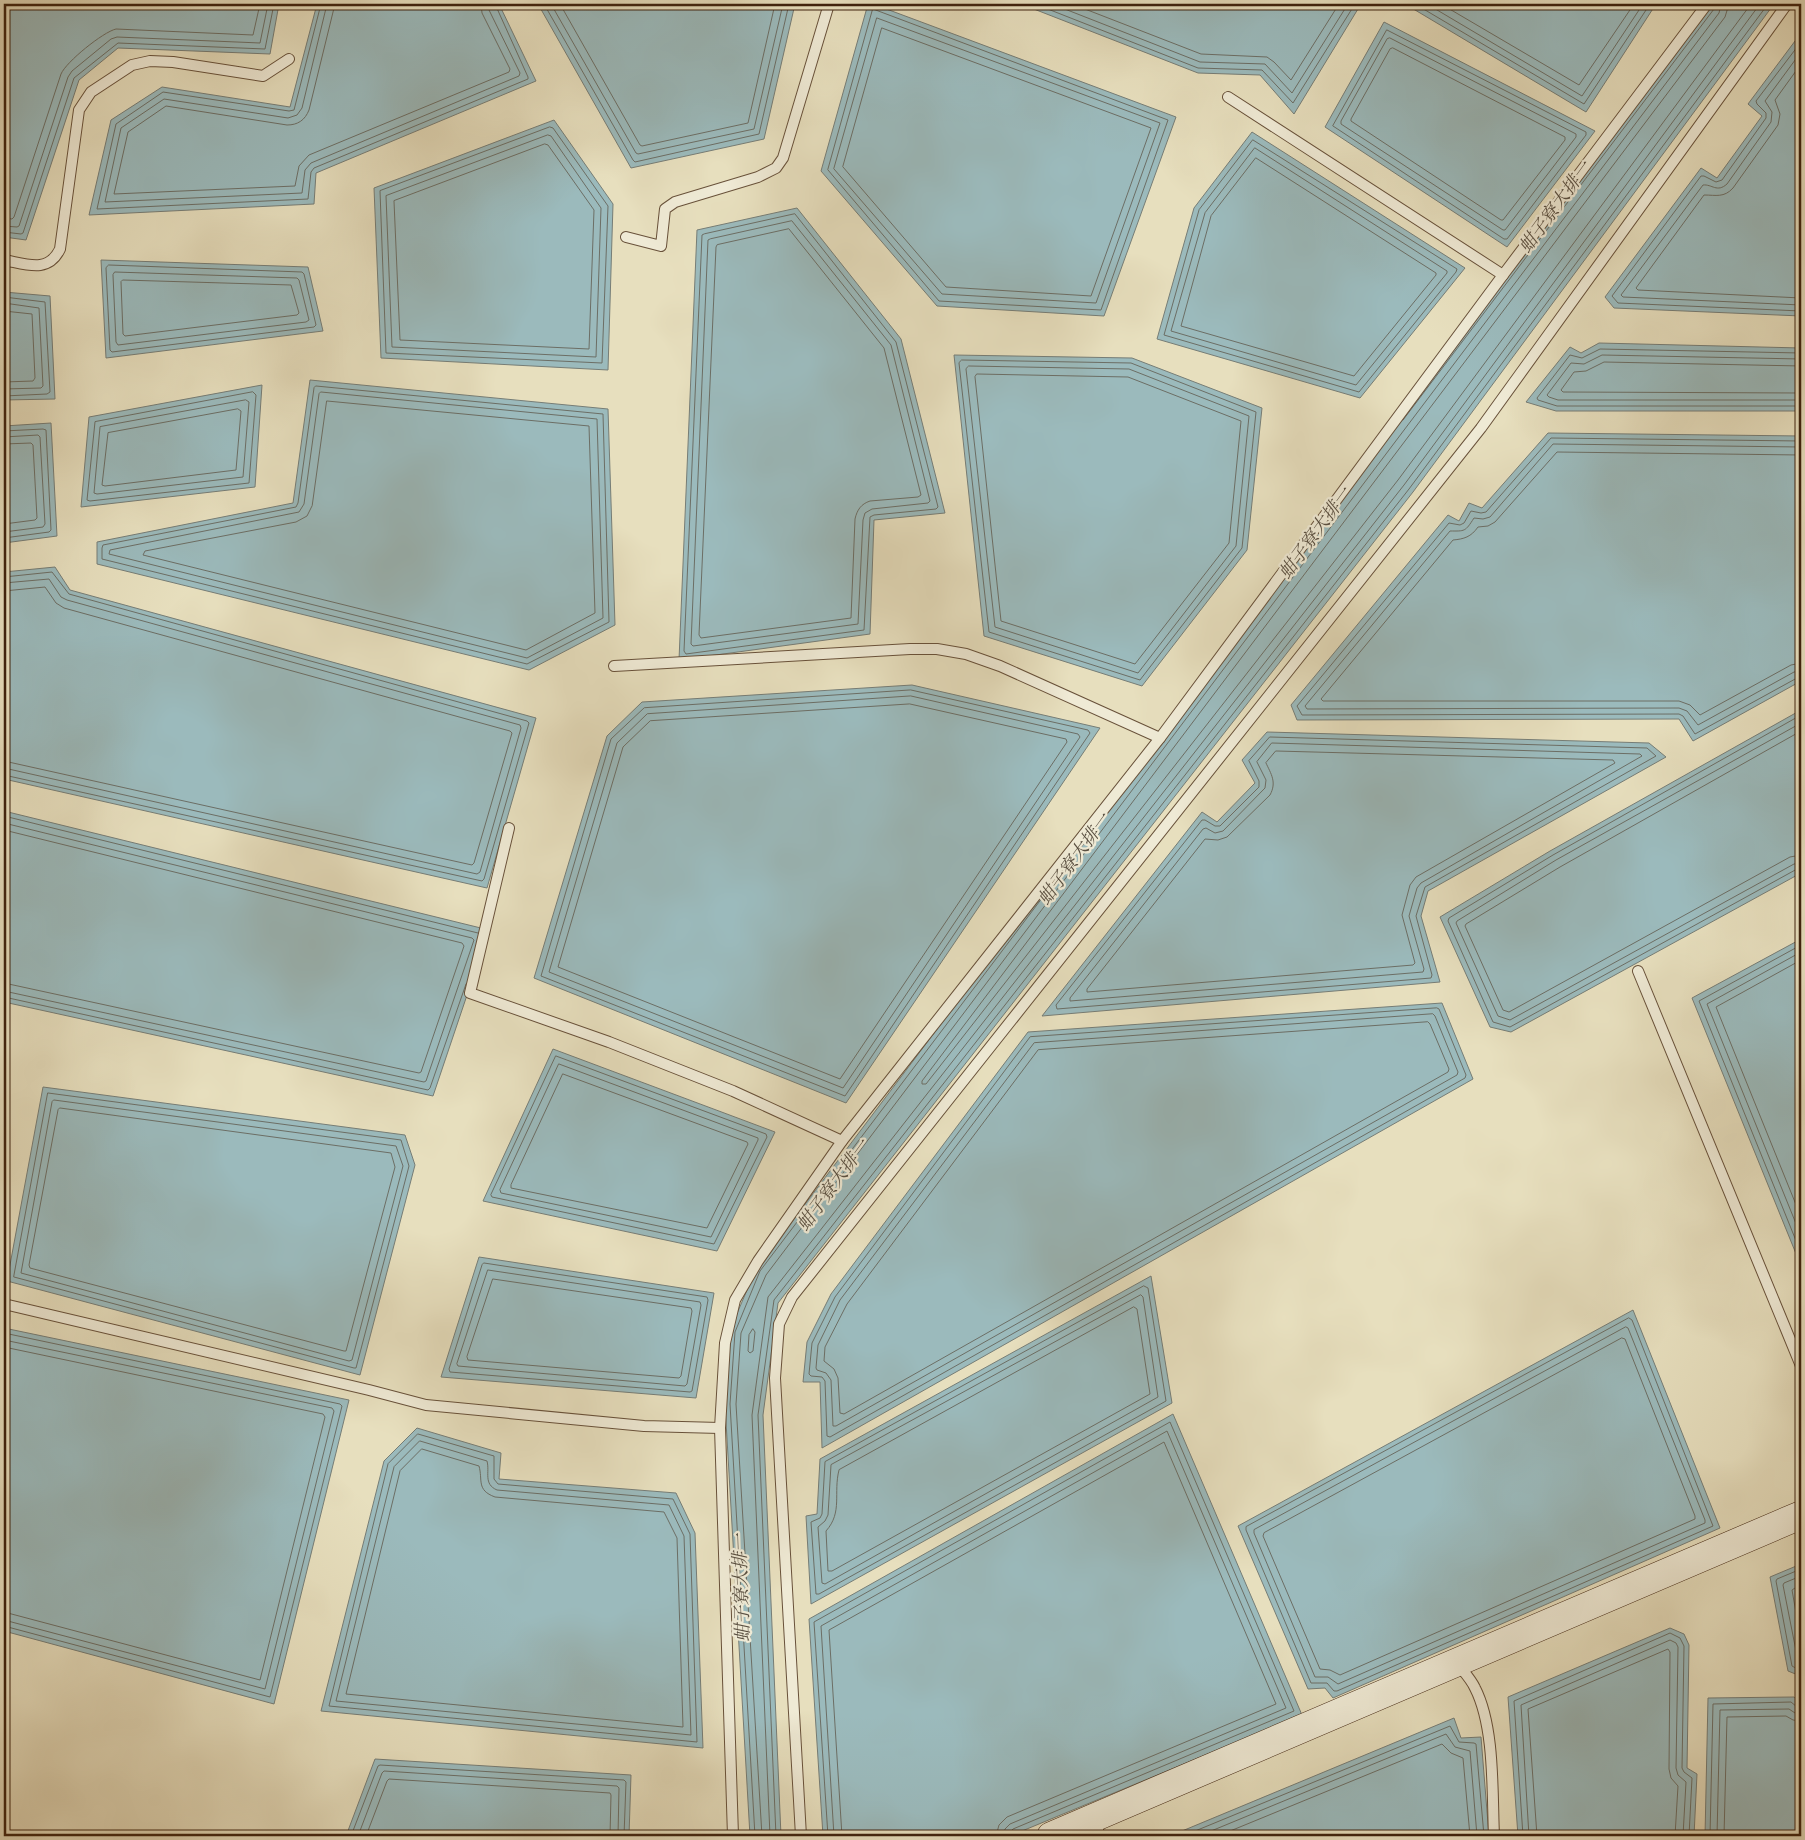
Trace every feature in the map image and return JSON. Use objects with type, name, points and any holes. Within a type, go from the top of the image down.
[{"type":"street","points":[[1051,1836],[1097,1827],[1457,1663],[1801,1515]]},
{"type":"lane","points":[[626,237],[661,246],[665,209],[675,202],[758,177],[776,168],[783,158],[828,4]]},
{"type":"lane","points":[[733,1836],[720,1428],[725,1343],[735,1300],[758,1261],[842,1141],[1160,738],[1503,275],[1707,4]]},
{"type":"lane","points":[[801,1836],[775,1378],[779,1324],[792,1297],[1481,428],[1786,4]]},
{"type":"lane","points":[[4,260],[43,266],[56,258],[60,249],[79,110],[91,92],[132,65],[150,61],[173,62],[263,76],[288,59]]},
{"type":"lane","points":[[1228,97],[1503,275]]},
{"type":"lane","points":[[614,666],[937,649],[966,654],[1000,666],[1160,738]]},
{"type":"lane","points":[[509,828],[470,993],[609,1042],[733,1091],[842,1141]]},
{"type":"lane","points":[[1638,971],[1801,1366]]},
{"type":"lane","points":[[4,1062],[4,1070]]},
{"type":"lane","points":[[4,1304],[426,1405],[644,1426],[720,1428]]},
{"type":"lane","points":[[1457,1663],[1475,1688],[1485,1717],[1489,1738],[1494,1836]]},
{"type":"water","points":[[4,4],[279,4],[270,54],[118,48],[79,80],[26,240],[4,237]]},
{"type":"water","points":[[317,4],[499,4],[536,81],[316,173],[314,204],[89,215],[111,120],[162,87],[290,107]]},
{"type":"water","points":[[538,4],[795,4],[764,139],[631,168]]},
{"type":"water","points":[[868,4],[873,4],[1176,117],[1104,316],[937,306],[821,171]]},
{"type":"water","points":[[1021,4],[1361,4],[1294,114],[1260,75],[1198,73]]},
{"type":"water","points":[[1405,4],[1656,4],[1586,112]]},
{"type":"water","name":"蚶子寮大排一","points":[[1711,4],[1774,4],[1413,492],[778,1303],[763,1415],[781,1836],[750,1836],[725,1404],[730,1330],[756,1269]]},
{"type":"water","points":[[1384,22],[1595,131],[1507,247],[1325,127]]},
{"type":"water","points":[[1801,33],[1801,316],[1614,308],[1605,297],[1701,168],[1717,178],[1762,116],[1748,104]]},
{"type":"water","points":[[554,120],[613,204],[608,370],[381,358],[374,188]]},
{"type":"water","points":[[1252,132],[1465,268],[1360,398],[1157,339],[1194,208]]},
{"type":"water","points":[[797,208],[901,339],[945,513],[874,520],[870,634],[679,660],[697,230]]},
{"type":"water","points":[[101,260],[308,267],[323,331],[106,358]]},
{"type":"water","points":[[4,292],[50,296],[55,399],[4,400]]},
{"type":"water","points":[[1599,343],[1801,348],[1801,411],[1556,411],[1526,402],[1570,347],[1581,353]]},
{"type":"water","points":[[954,355],[1132,358],[1262,408],[1247,550],[1142,686],[984,636]]},
{"type":"water","points":[[310,380],[608,409],[615,625],[529,670],[97,564],[97,542],[293,503]]},
{"type":"water","points":[[262,385],[255,487],[81,507],[89,417]]},
{"type":"water","points":[[51,423],[57,536],[4,543],[4,426]]},
{"type":"water","points":[[1548,433],[1801,436],[1801,681],[1693,741],[1679,719],[1297,720],[1291,705],[1448,515],[1459,521],[1469,503],[1482,508]]},
{"type":"water","points":[[55,567],[70,590],[536,718],[487,888],[4,779],[4,572]]},
{"type":"water","points":[[912,685],[1100,728],[846,1103],[534,978],[607,736],[642,702]]},
{"type":"water","points":[[1801,710],[1801,873],[1511,1032],[1490,1027],[1440,917],[1550,851]]},
{"type":"water","points":[[1267,732],[1649,743],[1666,757],[1428,891],[1421,916],[1440,982],[1042,1016],[1202,812],[1217,822],[1255,783],[1242,760]]},
{"type":"water","points":[[4,811],[489,930],[433,1096],[4,1002]]},
{"type":"water","points":[[1801,939],[1801,1266],[1692,998]]},
{"type":"water","points":[[1442,1003],[1473,1079],[822,1448],[820,1382],[803,1382],[807,1342],[831,1294],[1028,1032]]},
{"type":"water","points":[[553,1049],[775,1132],[717,1251],[483,1201]]},
{"type":"water","points":[[43,1087],[405,1135],[415,1165],[360,1375],[7,1281]]},
{"type":"water","points":[[479,1257],[714,1293],[696,1398],[441,1377]]},
{"type":"water","points":[[1151,1276],[1172,1403],[811,1604],[806,1516],[817,1514],[820,1459]]},
{"type":"water","points":[[1633,1310],[1720,1528],[1333,1698],[1325,1688],[1308,1689],[1238,1526]]},
{"type":"water","points":[[4,1328],[349,1400],[274,1704],[4,1631]]},
{"type":"water","points":[[1173,1414],[1302,1715],[1010,1836],[823,1836],[809,1619]]},
{"type":"water","points":[[417,1428],[501,1453],[499,1479],[676,1493],[695,1533],[703,1748],[321,1711],[384,1461]]},
{"type":"water","points":[[1801,1564],[1801,1680],[1798,1675],[1788,1671],[1770,1577]]},
{"type":"water","points":[[1670,1628],[1684,1634],[1689,1645],[1687,1768],[1697,1774],[1694,1836],[1518,1836],[1508,1697]]},
{"type":"water","points":[[1794,1697],[1801,1703],[1801,1836],[1705,1836],[1708,1698]]},
{"type":"water","points":[[1454,1718],[1461,1738],[1481,1737],[1489,1836],[1170,1836]]},
{"type":"water","points":[[375,1759],[631,1775],[629,1836],[346,1836]]}]
